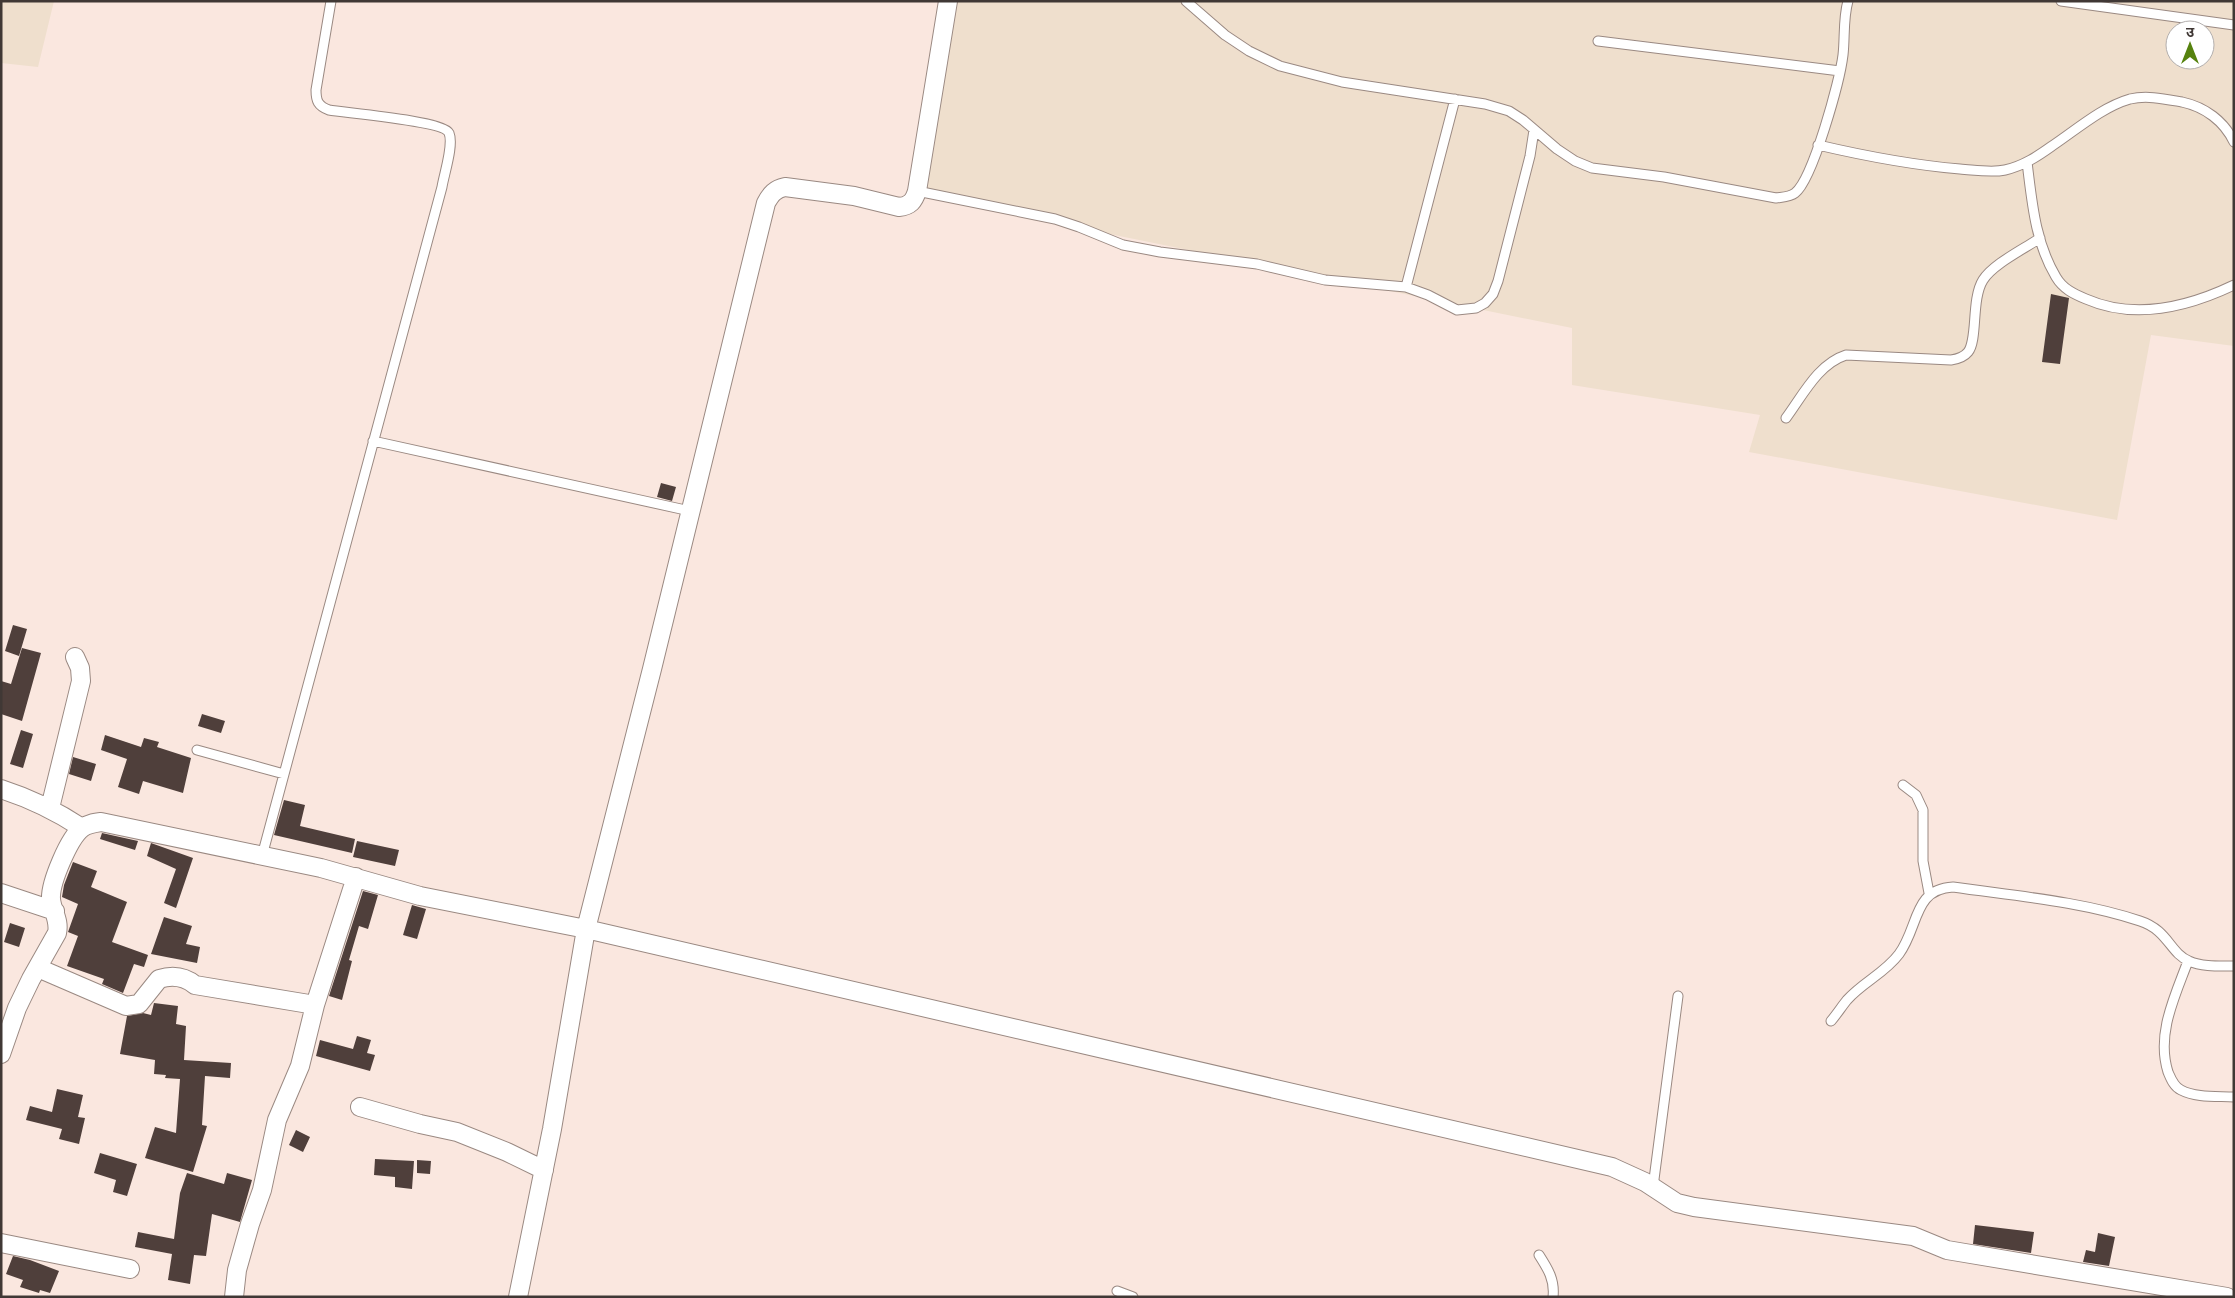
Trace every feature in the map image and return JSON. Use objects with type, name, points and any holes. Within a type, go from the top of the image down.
[{"type":"street","points":[[518,1297],[544,1170],[586,929],[766,204],[772,194],[779,188],[797,187],[854,196],[899,207],[912,203],[917,191],[948,1]]},
{"type":"street","points":[[50,808],[80,690],[80,668],[75,657]]},
{"type":"street","points":[[1,789],[31,799],[50,808],[82,828]]},
{"type":"street","points":[[1,1054],[17,1008],[57,933],[59,925],[51,901],[54,878],[73,840],[82,828],[92,823],[101,822],[262,856],[356,878],[420,896],[586,929],[1612,1167],[1634,1176],[1677,1203],[1694,1207],[1913,1236],[1947,1250],[2227,1297]]},
{"type":"street","points":[[234,1297],[237,1270],[262,1190],[276,1120],[300,1066],[315,1005],[356,878]]},
{"type":"street","points":[[1,893],[55,911]]},
{"type":"street","points":[[38,968],[126,1006],[139,1004],[159,979],[174,976],[188,979],[195,985],[315,1005]]},
{"type":"street","points":[[360,1107],[457,1132],[507,1152],[544,1170]]},
{"type":"street","points":[[1,1243],[130,1269]]},
{"type":"lane","points":[[262,856],[442,187],[450,136],[447,130],[442,127],[329,110],[320,107],[316,101],[316,90],[331,1]]},
{"type":"lane","points":[[1186,1],[1225,35],[1249,51],[1280,66],[1342,82],[1485,104],[1508,112],[1575,161],[1592,168],[1664,177],[1776,198],[1794,194],[1800,187],[1818,145],[1837,89],[1848,1]]},
{"type":"lane","points":[[2061,1],[2234,25]]},
{"type":"lane","points":[[1598,41],[1840,71]]},
{"type":"lane","points":[[1818,145],[1886,160],[1943,168],[1983,171],[2005,170],[2027,162],[2113,106],[2142,97],[2165,99],[2194,105],[2216,118],[2234,142]]},
{"type":"lane","points":[[1406,287],[1455,100]]},
{"type":"lane","points":[[917,191],[1054,219],[1079,226],[1123,245],[1160,252],[1257,264],[1325,280],[1406,287],[1428,295],[1457,310],[1476,308],[1485,303],[1493,294],[1526,172],[1534,130]]},
{"type":"lane","points":[[2027,162],[2036,225],[2040,238],[2057,278],[2070,293],[2101,306],[2156,310],[2188,303],[2234,285]]},
{"type":"lane","points":[[1786,418],[1821,369],[1834,358],[1846,354],[1951,360],[1961,358],[1970,351],[1974,309],[1984,278],[2006,260],[2040,238]]},
{"type":"lane","points":[[373,441],[690,511]]},
{"type":"lane","points":[[197,750],[284,774]]},
{"type":"lane","points":[[1903,786],[1916,795],[1923,810],[1923,860],[1929,893]]},
{"type":"lane","points":[[1832,1022],[1848,999],[1887,968],[1900,953],[1909,938],[1924,900],[1929,893],[1940,887],[1953,887],[2108,911],[2156,927],[2181,957],[2188,961],[2204,965],[2234,966]]},
{"type":"lane","points":[[2188,961],[2170,1010],[2165,1033],[2164,1050],[2170,1076],[2174,1086],[2181,1090],[2196,1094],[2234,1097]]},
{"type":"lane","points":[[1653,1187],[1678,996]]},
{"type":"lane","points":[[1539,1255],[1551,1276],[1554,1286],[1553,1297]]},
{"type":"lane","points":[[1117,1292],[1133,1297]]},
{"type":"shaded area","points":[[1,1],[54,1],[38,67],[1,63]]},
{"type":"shaded area","points":[[946,1],[2234,1],[2234,346],[2151,335],[2117,520],[1749,452],[1760,415],[1572,385],[1572,328],[913,194]]},
{"type":"building","points":[[2051,294],[2069,298],[2060,364],[2042,362]]},
{"type":"building","points":[[661,483],[676,487],[672,501],[657,497]]},
{"type":"building","points":[[13,625],[27,629],[19,656],[5,651]]},
{"type":"building","points":[[22,648],[41,653],[22,721],[1,714],[1,681],[11,684]]},
{"type":"building","points":[[202,714],[225,721],[221,733],[198,726]]},
{"type":"building","points":[[21,730],[33,734],[23,768],[10,764]]},
{"type":"building","points":[[105,735],[141,747],[144,738],[159,742],[157,747],[191,758],[183,793],[143,781],[139,794],[118,787],[127,759],[101,750]]},
{"type":"building","points":[[73,757],[96,764],[91,781],[69,774]]},
{"type":"building","points":[[284,800],[305,805],[300,826],[355,839],[352,853],[274,835]]},
{"type":"building","points":[[102,833],[138,841],[135,850],[100,839]]},
{"type":"building","points":[[357,841],[399,850],[395,866],[353,857]]},
{"type":"building","points":[[151,843],[193,858],[176,908],[164,903],[176,869],[147,856]]},
{"type":"building","points":[[73,862],[97,871],[91,887],[127,902],[112,942],[148,955],[144,967],[134,964],[123,993],[102,984],[104,979],[67,966],[78,936],[68,932],[78,904],[62,897],[64,885]]},
{"type":"building","points":[[363,891],[378,895],[368,929],[359,926],[349,960],[352,961],[342,1000],[329,996]]},
{"type":"building","points":[[412,905],[426,909],[417,939],[403,935]]},
{"type":"building","points":[[164,917],[192,926],[186,944],[200,947],[197,963],[151,954]]},
{"type":"building","points":[[10,923],[25,928],[19,947],[4,942]]},
{"type":"building","points":[[154,1003],[178,1006],[176,1024],[186,1026],[184,1060],[231,1063],[230,1078],[205,1076],[202,1125],[207,1126],[193,1172],[145,1158],[155,1127],[176,1133],[180,1079],[165,1078],[166,1075],[154,1074],[155,1060],[120,1054],[127,1016],[143,1013],[151,1015]]},
{"type":"building","points":[[357,1036],[371,1040],[367,1053],[375,1055],[370,1071],[316,1056],[320,1040],[353,1049]]},
{"type":"building","points":[[57,1089],[83,1095],[78,1117],[85,1118],[79,1144],[59,1139],[62,1129],[26,1120],[30,1106],[52,1112]]},
{"type":"building","points":[[296,1130],[310,1137],[303,1152],[289,1145]]},
{"type":"building","points":[[100,1153],[137,1164],[127,1196],[113,1192],[116,1180],[94,1173]]},
{"type":"building","points":[[375,1159],[414,1161],[412,1189],[395,1187],[395,1177],[374,1175]]},
{"type":"building","points":[[417,1160],[431,1161],[430,1174],[417,1173]]},
{"type":"building","points":[[187,1173],[224,1184],[227,1173],[252,1180],[240,1222],[212,1214],[206,1256],[194,1255],[190,1284],[168,1280],[172,1254],[135,1247],[138,1232],[174,1239],[180,1193]]},
{"type":"building","points":[[1975,1225],[2034,1232],[2031,1253],[1973,1244]]},
{"type":"building","points":[[2098,1233],[2115,1237],[2109,1266],[2083,1262],[2086,1250],[2095,1252]]},
{"type":"building","points":[[13,1256],[59,1271],[50,1293],[40,1290],[39,1293],[20,1287],[23,1280],[6,1274]]}]
